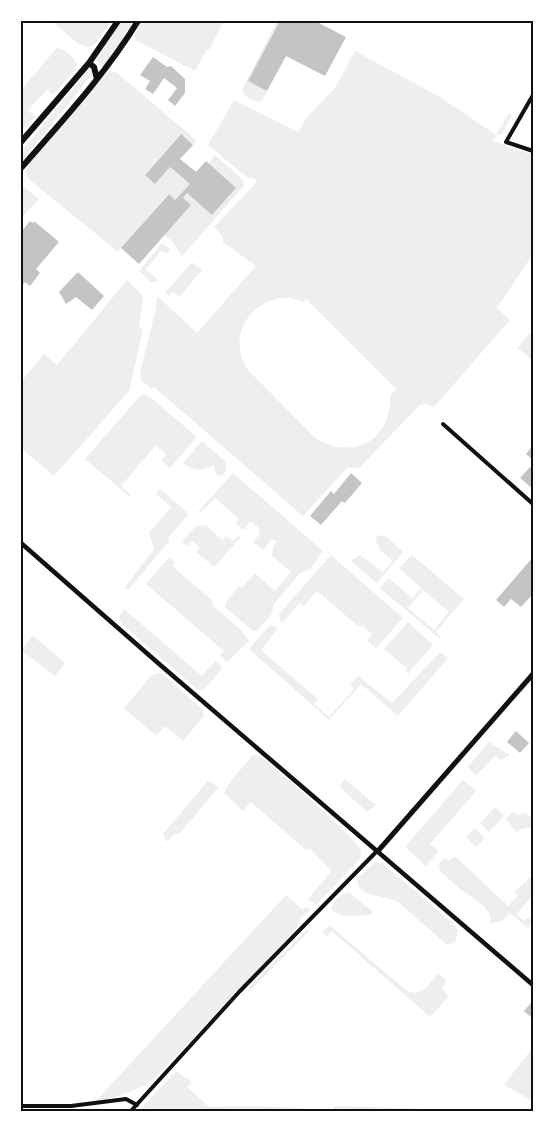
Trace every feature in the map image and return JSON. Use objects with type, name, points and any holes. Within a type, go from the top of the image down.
[{"type":"main road","points":[[21,142],[89,63],[118,21]]},
{"type":"main road","points":[[21,168],[117,54],[138,21]]},
{"type":"main road","points":[[89,63],[94,67],[97,79]]},
{"type":"main road","points":[[378,851],[533,674]]},
{"type":"street","points":[[533,95],[506,142],[533,151]]},
{"type":"street","points":[[443,424],[533,504]]},
{"type":"street","points":[[21,543],[533,985]]},
{"type":"street","points":[[130,1112],[240,991],[378,851]]},
{"type":"street","points":[[21,1106],[71,1106],[126,1099],[137,1105]]},
{"type":"shaded area","points":[[51,21],[110,21],[96,43],[89,47],[79,44]]},
{"type":"shaded area","points":[[122,21],[134,21],[103,67],[96,60]]},
{"type":"shaded area","points":[[142,21],[224,21],[195,71],[136,40],[134,35]]},
{"type":"shaded area","points":[[277,21],[280,22],[249,81],[267,91],[261,101],[254,101],[244,95],[242,90]]},
{"type":"shaded area","points":[[57,48],[65,51],[77,63],[75,70],[53,95],[47,90],[28,110],[35,117],[21,132],[21,90]]},
{"type":"shaded area","points":[[355,51],[440,97],[496,135],[493,141],[533,155],[533,254],[497,308],[510,320],[434,407],[426,404],[420,405],[359,468],[347,468],[303,516],[154,387],[151,389],[141,380],[140,373],[156,309],[157,296],[197,333],[256,266],[223,242],[222,236],[214,227],[257,182],[254,178],[244,175],[208,145],[234,100],[298,132],[307,117],[335,88]],"holes":[[[279,298],[291,298],[303,302],[306,299],[396,389],[390,396],[389,412],[384,425],[377,435],[367,442],[356,447],[343,447],[329,445],[315,438],[247,369],[240,346],[243,325],[257,308],[267,302]]]},
{"type":"shaded area","points":[[88,70],[92,71],[92,75],[21,162],[21,152]]},
{"type":"shaded area","points":[[109,71],[116,72],[196,140],[193,145],[180,134],[145,174],[155,184],[170,167],[190,184],[175,200],[168,194],[118,252],[30,180],[26,173],[27,167]]},
{"type":"shaded area","points":[[509,113],[512,115],[502,134],[496,135]]},
{"type":"shaded area","points":[[215,155],[241,178],[244,183],[243,187],[182,256],[172,241],[164,235],[183,198],[187,193],[212,215],[236,188],[209,164]]},
{"type":"shaded area","points":[[21,185],[39,199],[21,218]]},
{"type":"shaded area","points":[[162,243],[170,249],[167,253],[161,251],[146,269],[159,281],[151,282],[139,271]]},
{"type":"shaded area","points":[[192,262],[202,270],[180,296],[172,292],[169,296],[165,293]]},
{"type":"shaded area","points":[[127,280],[142,295],[143,299],[139,327],[143,330],[129,391],[54,476],[21,448],[21,382],[44,354],[57,365]]},
{"type":"shaded area","points":[[529,333],[533,336],[533,361],[518,348]]},
{"type":"shaded area","points":[[144,394],[197,437],[170,468],[161,460],[166,454],[155,446],[121,486],[131,495],[130,497],[85,459]]},
{"type":"shaded area","points":[[202,441],[225,461],[226,470],[222,476],[216,474],[214,465],[198,470],[183,463]]},
{"type":"shaded area","points":[[233,473],[323,551],[310,569],[300,573],[274,604],[271,615],[257,631],[253,631],[227,609],[226,602],[239,586],[242,588],[255,573],[275,591],[291,572],[271,555],[276,541],[272,539],[263,550],[253,542],[260,534],[258,531],[260,529],[251,521],[243,530],[236,524],[239,519],[215,498],[201,512],[198,512]]},
{"type":"shaded area","points":[[160,489],[189,514],[128,590],[125,587],[154,549],[149,533],[171,507],[156,494]]},
{"type":"shaded area","points":[[206,525],[222,540],[226,536],[233,541],[239,535],[241,537],[214,567],[196,552],[199,547],[192,541],[187,546],[182,542],[196,526]]},
{"type":"shaded area","points":[[378,535],[387,537],[403,552],[377,583],[352,562],[360,555],[383,572],[393,561],[380,550],[375,539]]},
{"type":"shaded area","points":[[331,555],[403,618],[376,648],[367,641],[372,634],[362,625],[359,627],[317,591],[304,606],[300,603],[282,623],[278,615]]},
{"type":"shaded area","points":[[412,555],[464,599],[436,632],[440,639],[380,588],[389,578],[412,598],[421,588],[399,568]],"holes":[[[423,590],[449,612],[434,630],[408,608]]]},
{"type":"shaded area","points":[[169,557],[175,562],[172,566],[212,600],[213,606],[241,630],[249,641],[227,662],[220,655],[224,651],[146,584]]},
{"type":"shaded area","points":[[124,609],[202,676],[216,660],[222,669],[204,689],[199,691],[122,624],[119,618]]},
{"type":"shaded area","points":[[408,622],[433,645],[408,673],[405,671],[407,668],[384,649]]},
{"type":"shaded area","points":[[270,625],[278,628],[261,650],[318,699],[314,704],[329,717],[354,689],[350,685],[358,676],[392,703],[440,652],[448,658],[398,716],[361,684],[329,720],[249,649]]},
{"type":"shaded area","points":[[33,636],[65,663],[55,676],[21,650]]},
{"type":"shaded area","points":[[157,673],[163,674],[203,710],[204,716],[183,741],[165,726],[156,736],[124,708],[151,676]]},
{"type":"shaded area","points":[[489,742],[510,755],[501,760],[495,756],[476,775],[468,767]]},
{"type":"shaded area","points":[[254,754],[263,758],[314,802],[361,849],[360,859],[316,905],[308,899],[331,872],[330,869],[309,848],[306,850],[251,802],[243,811],[224,793],[230,782]]},
{"type":"shaded area","points":[[345,779],[376,805],[367,812],[339,786]]},
{"type":"shaded area","points":[[463,780],[476,791],[430,844],[439,851],[426,866],[405,847]]},
{"type":"shaded area","points":[[211,781],[218,788],[180,833],[174,834],[167,842],[163,834],[207,782]]},
{"type":"shaded area","points":[[495,807],[504,816],[489,832],[480,823]]},
{"type":"shaded area","points":[[512,812],[519,815],[525,812],[533,819],[533,828],[524,828],[516,832],[506,819]]},
{"type":"shaded area","points":[[475,828],[485,838],[476,847],[466,837]]},
{"type":"shaded area","points":[[455,856],[508,906],[518,896],[514,892],[533,875],[533,896],[516,914],[524,921],[528,918],[533,921],[528,928],[510,913],[502,921],[491,924],[490,915],[484,906],[440,871],[439,864],[444,858],[449,861]]},
{"type":"shaded area","points":[[375,862],[382,863],[455,925],[458,931],[455,942],[447,945],[397,901],[366,893],[359,888],[357,879]]},
{"type":"shaded area","points":[[348,892],[372,911],[371,915],[349,916],[334,912],[331,908],[334,903]]},
{"type":"shaded area","points":[[286,895],[302,909],[308,907],[310,910],[301,918],[297,928],[153,1080],[126,1094],[96,1101]]},
{"type":"shaded area","points":[[329,925],[406,990],[421,991],[440,974],[446,980],[442,988],[448,997],[430,1017],[332,931],[327,936],[322,932]]},
{"type":"shaded area","points":[[306,930],[309,931],[249,992],[249,987]]},
{"type":"shaded area","points":[[533,1047],[533,1110],[531,1110],[531,1100],[504,1085]]},
{"type":"shaded area","points":[[176,1071],[192,1082],[187,1087],[209,1107],[303,1108],[303,1112],[138,1112]]},
{"type":"shaded area","points":[[334,1106],[494,1111],[333,1112]]},
{"type":"building","points":[[280,21],[315,21],[346,37],[325,76],[286,56],[267,91],[248,81]]},
{"type":"building","points":[[153,57],[167,67],[171,66],[185,79],[185,93],[175,106],[168,100],[177,88],[164,78],[153,94],[145,89],[150,81],[140,75]]},
{"type":"building","points":[[181,134],[193,145],[180,159],[196,172],[206,161],[236,188],[212,215],[187,193],[183,198],[191,205],[139,264],[121,248],[169,194],[175,200],[190,184],[170,167],[155,184],[145,175]]},
{"type":"building","points":[[30,221],[33,223],[34,221],[59,242],[36,269],[40,273],[30,286],[25,282],[21,287],[21,232]]},
{"type":"building","points":[[78,272],[104,296],[92,310],[76,297],[66,304],[59,292]]},
{"type":"building","points":[[533,445],[533,460],[526,454]]},
{"type":"building","points":[[530,467],[533,469],[533,489],[520,478]]},
{"type":"building","points":[[351,473],[362,483],[345,503],[342,501],[321,525],[310,516],[331,491],[334,494]]},
{"type":"building","points":[[533,557],[533,594],[521,607],[511,599],[504,607],[496,600]]},
{"type":"building","points":[[516,731],[529,743],[520,753],[507,742]]},
{"type":"building","points":[[531,1003],[533,1005],[533,1019],[524,1011]]}]
